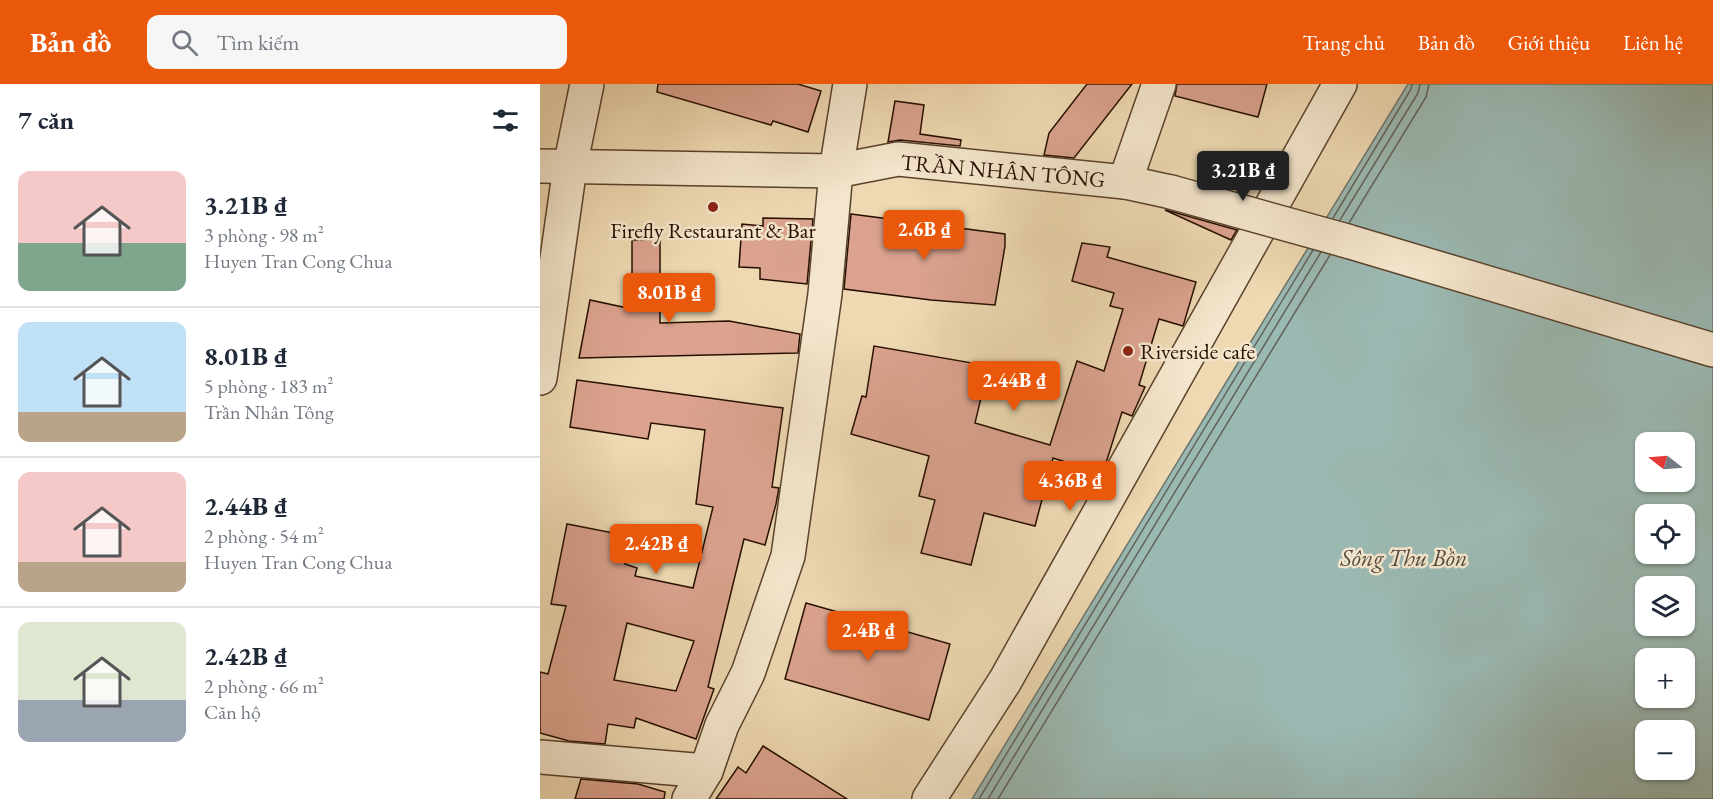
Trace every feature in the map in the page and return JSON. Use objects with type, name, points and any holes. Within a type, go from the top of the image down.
[{"type":"street","points":[[540,378],[555,166],[587,84]]},
{"type":"street","points":[[689,799],[706,771],[722,726],[748,674],[788,556],[825,294],[836,171],[850,84]]},
{"type":"street","points":[[1125,182],[1159,84]]},
{"type":"street","points":[[929,799],[1005,681],[1340,84]]},
{"type":"street","name":"TRẦN NHÂN TÔNG","points":[[555,166],[836,171],[898,159],[1125,182],[1171,192],[1713,350]]},
{"type":"street","points":[[540,757],[706,771]]},
{"type":"water","name":"Sông Thu Bồn","points":[[1408,84],[1713,84],[1713,799],[972,799]]},
{"type":"building","points":[[658,84],[798,84],[821,91],[808,132],[773,121],[771,125],[657,92]]},
{"type":"building","points":[[1087,84],[1132,84],[1074,158],[1044,155],[1049,133]]},
{"type":"building","points":[[1177,84],[1267,84],[1258,117],[1175,96]]},
{"type":"building","points":[[895,101],[924,105],[920,134],[961,140],[960,146],[900,140],[888,142]]},
{"type":"building","points":[[1166,210],[1237,230],[1231,240]]},
{"type":"building","points":[[851,214],[1005,234],[995,305],[844,289]]},
{"type":"building","points":[[763,218],[813,219],[807,284],[760,279],[760,268],[739,267],[742,224],[763,226]]},
{"type":"building","points":[[660,239],[660,323],[729,321],[800,334],[798,353],[579,358],[590,300],[632,309],[632,240]]},
{"type":"building","points":[[1082,243],[1110,247],[1107,257],[1196,282],[1183,326],[1159,319],[1139,385],[1145,387],[1132,416],[1122,412],[1106,463],[1100,473],[1053,458],[1035,526],[984,513],[971,565],[921,553],[935,500],[919,496],[929,456],[851,434],[862,396],[866,397],[874,346],[984,365],[978,398],[981,398],[975,423],[1050,445],[1077,361],[1104,371],[1123,309],[1110,306],[1114,293],[1072,281]]},
{"type":"building","points":[[577,380],[783,408],[772,487],[779,488],[776,504],[765,545],[744,539],[708,687],[714,689],[696,739],[636,718],[634,728],[608,724],[605,744],[569,741],[540,733],[540,672],[548,674],[566,606],[551,604],[567,524],[629,536],[625,564],[637,568],[635,576],[693,588],[713,507],[696,504],[705,430],[651,423],[648,439],[570,427]],"holes":[[[627,623],[694,641],[676,691],[614,680]]]},
{"type":"building","points":[[806,603],[950,644],[929,720],[785,679]]},
{"type":"building","points":[[763,746],[847,799],[716,799],[738,767],[746,773]]},
{"type":"building","points":[[581,779],[638,784],[665,792],[664,799],[575,799]]},
{"type":"place","name":"Firefly Restaurant & Bar","points":[[713,207]]},
{"type":"place","name":"Riverside cafe","points":[[1128,351]]}]
